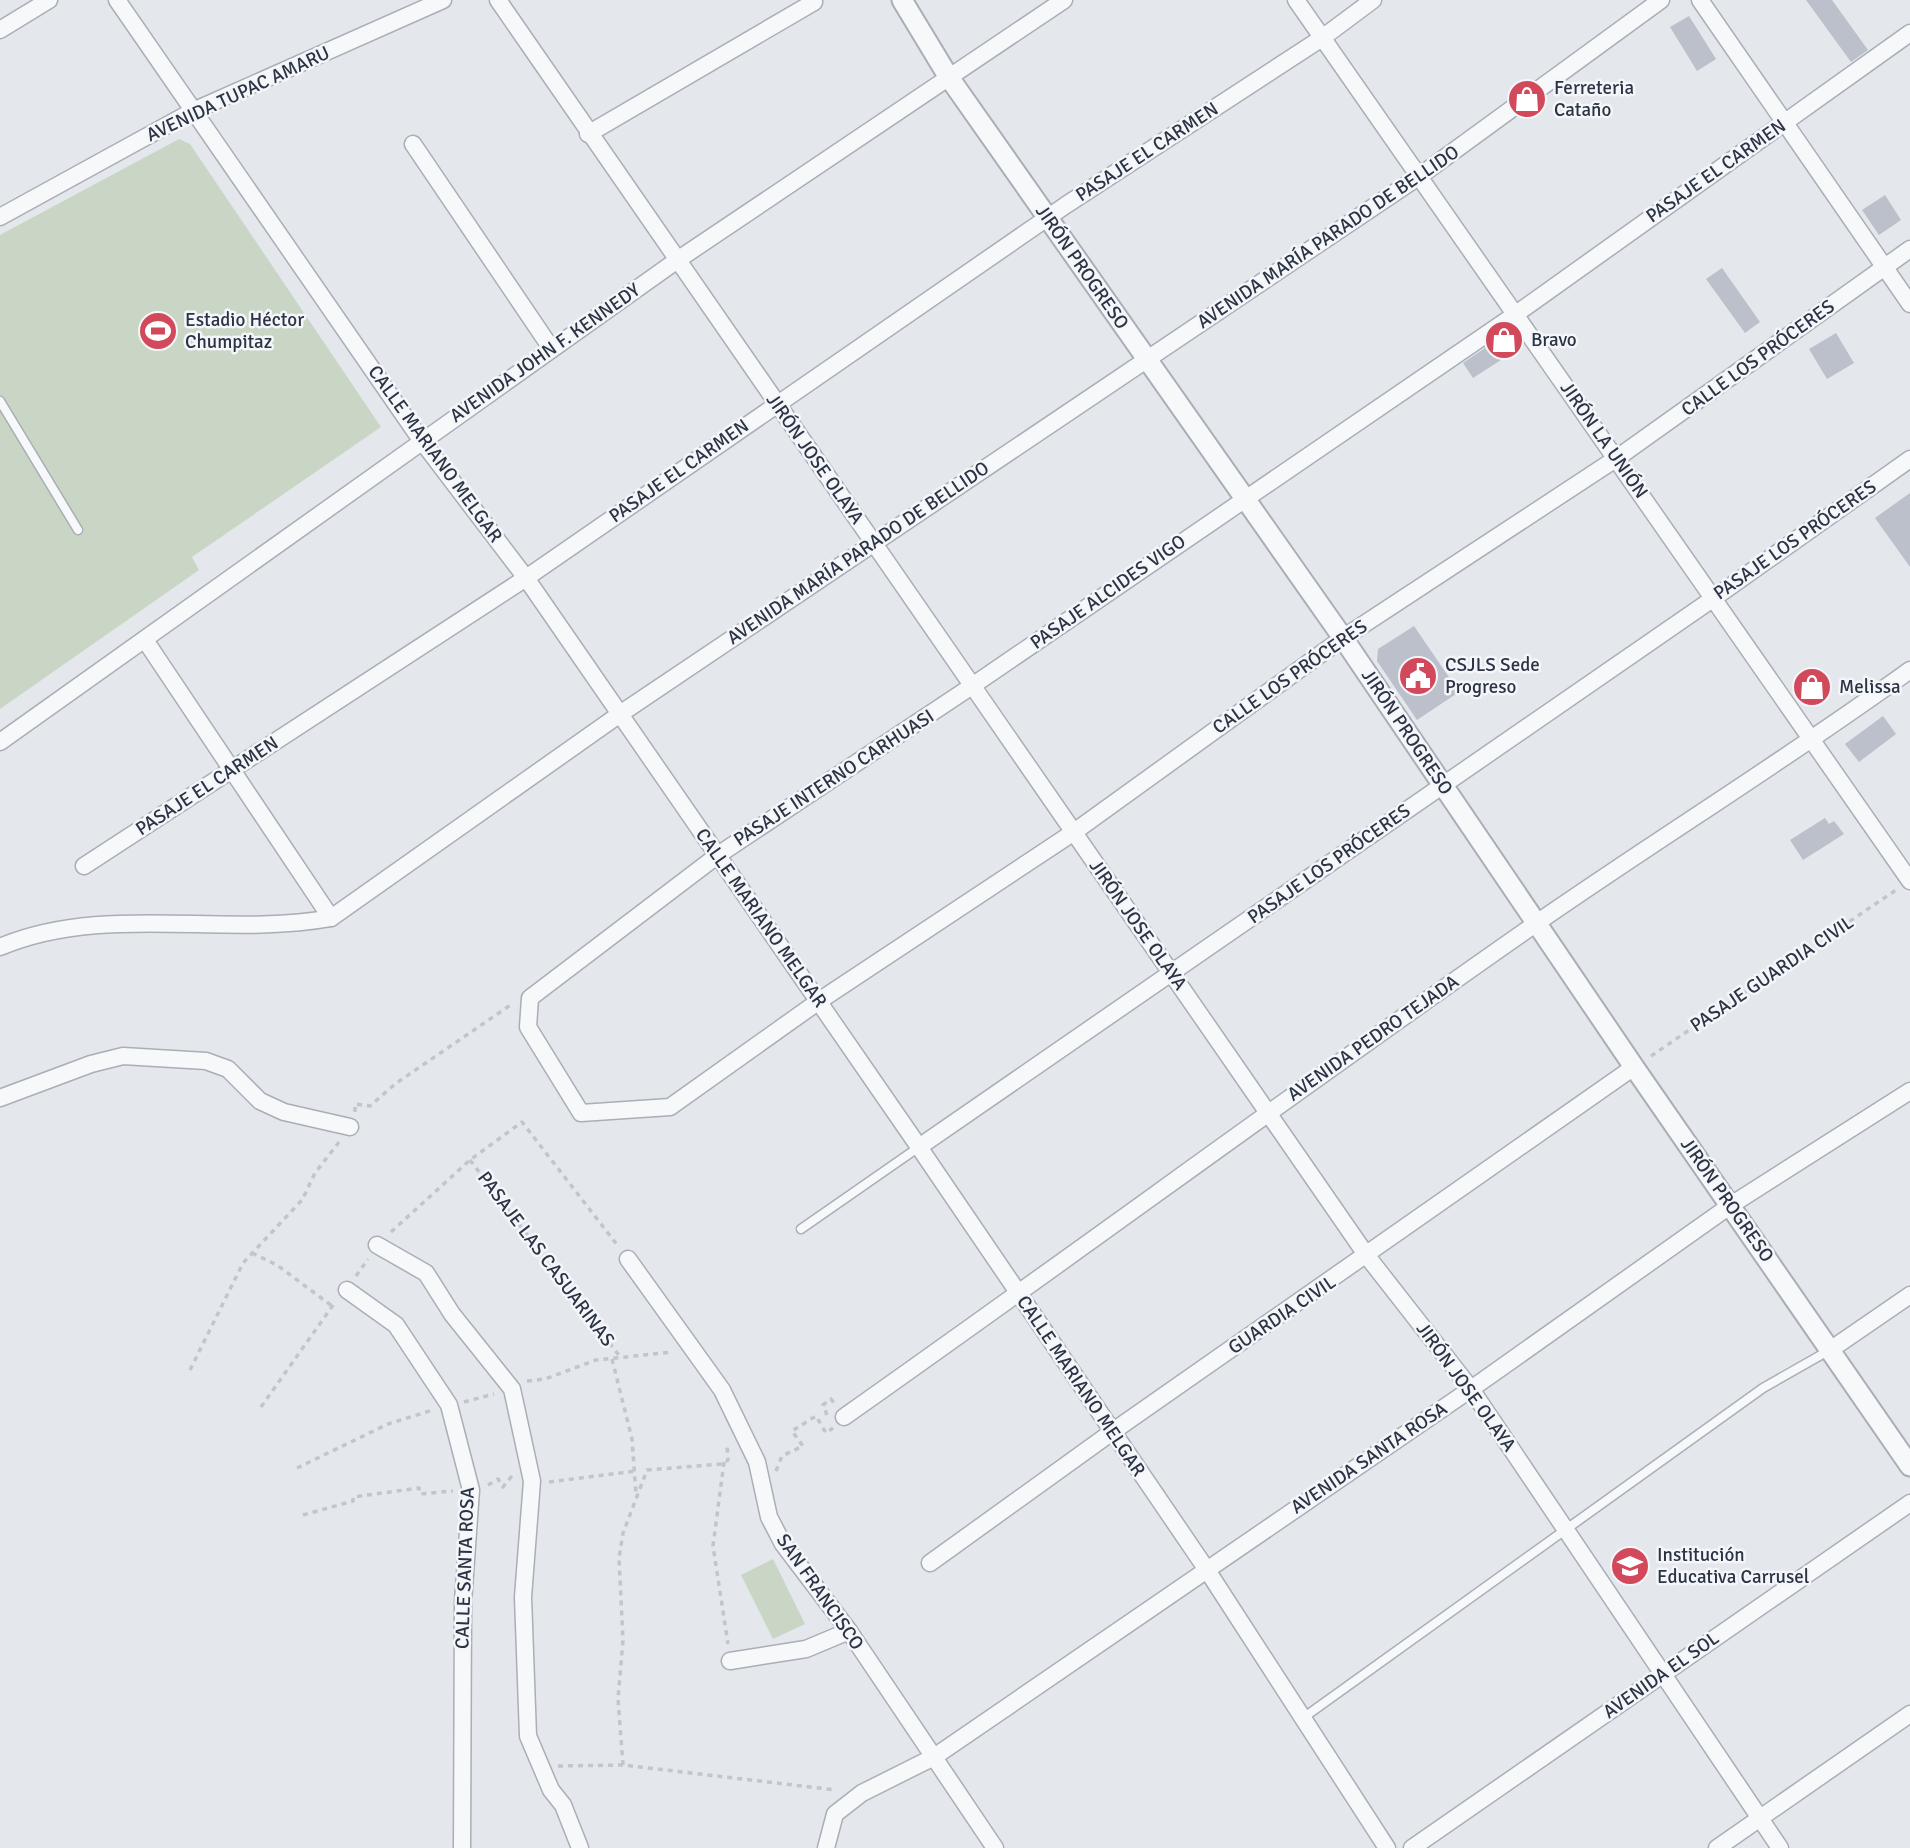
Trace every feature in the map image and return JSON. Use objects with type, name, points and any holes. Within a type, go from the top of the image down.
[{"type":"street","points":[[0,30],[49,0]]},
{"type":"street","name":"CALLE MARIANO MELGAR","points":[[117,0],[421,440],[526,578],[819,1001],[1207,1570],[1387,1848]]},
{"type":"street","name":"AVENIDA TUPAC AMARU","points":[[0,216],[193,111],[443,0]]},
{"type":"street","name":"JIRÓN JOSE OLAYA","points":[[498,0],[588,134],[1367,1256],[1471,1389],[1780,1848]]},
{"type":"street","name":"JIRÓN PROGRESO","points":[[902,0],[948,76],[1343,638],[1538,922],[1634,1068],[1910,1466]]},
{"type":"street","name":"AVENIDA JOHN F. KENNEDY","points":[[0,742],[551,348],[1063,0]]},
{"type":"street","name":"JIRÓN LA UNIÓN","points":[[1296,0],[1422,175],[1910,881]]},
{"type":"street","name":"PASAJE EL CARMEN","points":[[84,866],[526,578],[1048,218],[1322,38],[1373,0]]},
{"type":"street","name":"AVENIDA MARÍA PARADO DE BELLIDO","points":[[0,947],[28,935],[94,925],[297,925],[331,918],[620,714],[1422,175],[1661,0]]},
{"type":"street","points":[[1700,0],[1910,304]]},
{"type":"street","points":[[588,134],[814,2]]},
{"type":"street","name":"PASAJE EL CARMEN","points":[[1244,498],[1516,314],[1910,33]]},
{"type":"street","points":[[413,144],[551,348]]},
{"type":"street","name":"CALLE LOS PRÓCERES","points":[[530,998],[528,1027],[580,1114],[670,1107],[819,1001],[1074,832],[1343,638],[1617,458],[1910,249]]},
{"type":"street","name":"PASAJE LOS PRÓCERES","points":[[919,1147],[1714,598],[1910,459]]},
{"type":"street","name":"PASAJE ALCIDES VIGO","points":[[972,687],[1244,498]]},
{"type":"street","points":[[145,640],[331,918]]},
{"type":"street","name":"AVENIDA PEDRO TEJADA","points":[[844,1417],[1019,1294],[1267,1111],[1538,922],[1812,741],[1910,670]]},
{"type":"street","name":"PASAJE INTERNO CARHUASI","points":[[530,998],[718,855],[972,687]]},
{"type":"street","points":[[0,1098],[91,1064],[123,1056],[206,1061],[228,1069],[260,1101],[284,1112],[350,1127]]},
{"type":"street","name":"GUARDIA CIVIL","points":[[930,1563],[1112,1432],[1634,1068]]},
{"type":"street","name":"AVENIDA SANTA ROSA","points":[[826,1848],[835,1814],[862,1793],[934,1757],[1471,1389],[1731,1205],[1910,1091]]},
{"type":"street","points":[[377,1245],[426,1273],[452,1314],[510,1386],[531,1478],[523,1597],[528,1736],[551,1790],[563,1805],[580,1848]]},
{"type":"street","name":"SAN FRANCISCO","points":[[628,1259],[722,1390],[757,1462],[769,1517],[783,1544],[849,1631],[995,1848]]},
{"type":"street","name":"CALLE SANTA ROSA","points":[[347,1290],[396,1325],[449,1405],[471,1490],[463,1602],[462,1848]]},
{"type":"street","points":[[1830,1350],[1910,1295]]},
{"type":"street","name":"AVENIDA EL SOL","points":[[1412,1848],[1910,1503]]},
{"type":"street","points":[[730,1661],[806,1649],[849,1631]]},
{"type":"street","points":[[1717,1848],[1910,1714]]},
{"type":"lane","points":[[0,401],[78,530]]},
{"type":"lane","points":[[801,1229],[919,1147]]},
{"type":"lane","points":[[1303,1718],[1564,1528],[1763,1388],[1830,1350]]},
{"type":"path","name":"PASAJE GUARDIA CIVIL","points":[[1634,1068],[1910,881]]},
{"type":"path","points":[[190,1370],[243,1263],[302,1200],[315,1173],[350,1127],[355,1117],[355,1104],[370,1106],[395,1084],[508,1004],[530,998]]},
{"type":"path","points":[[261,1408],[377,1245],[470,1160],[522,1122],[628,1259]]},
{"type":"path","name":"PASAJE LAS CASUARINAS","points":[[470,1160],[621,1358]]},
{"type":"path","points":[[252,1252],[277,1265],[332,1306]]},
{"type":"path","points":[[297,1468],[388,1424],[510,1386],[545,1379],[596,1360],[692,1349]]},
{"type":"path","points":[[612,1359],[632,1439],[636,1496]]},
{"type":"path","points":[[757,1462],[766,1460],[773,1474],[778,1470],[782,1456],[803,1446],[792,1431],[816,1416],[826,1433],[833,1428],[823,1405],[831,1398],[844,1417]]},
{"type":"path","points":[[724,1462],[713,1546],[730,1661]]},
{"type":"path","points":[[622,1765],[618,1699],[623,1640],[619,1558],[622,1533],[647,1470],[715,1464]]},
{"type":"path","points":[[303,1515],[353,1501],[353,1497],[419,1488],[420,1493],[471,1490],[498,1479],[503,1487],[511,1477],[516,1490],[531,1478],[544,1483],[547,1488],[549,1480],[636,1471]]},
{"type":"path","points":[[563,1805],[558,1766],[622,1765],[862,1793]]},
{"type":"green space","name":"Estadio Héctor Chumpitaz","points":[[179,139],[190,144],[381,427],[192,557],[199,570],[0,709],[0,235]]},
{"type":"green space","points":[[773,1559],[805,1624],[773,1639],[741,1575]]},
{"type":"building","points":[[1806,0],[1832,0],[1868,50],[1851,62]]},
{"type":"building","points":[[1689,16],[1716,59],[1697,71],[1670,27]]},
{"type":"building","points":[[1885,195],[1901,220],[1879,235],[1862,210]]},
{"type":"building","points":[[1722,268],[1760,322],[1745,333],[1706,279]]},
{"type":"building","points":[[1507,333],[1518,349],[1473,378],[1463,363]]},
{"type":"building","points":[[1836,333],[1854,363],[1827,379],[1809,349]]},
{"type":"building","points":[[1910,493],[1910,567],[1875,518]]},
{"type":"building","name":"CSJLS Sede Progreso","points":[[1414,626],[1459,692],[1417,720],[1377,661],[1378,649]]},
{"type":"building","points":[[1815,674],[1830,694],[1820,702],[1799,699],[1792,690]]},
{"type":"building","points":[[1883,716],[1896,734],[1859,762],[1845,744]]},
{"type":"building","points":[[1825,818],[1829,824],[1834,821],[1844,834],[1803,860],[1790,840]]},
{"type":"place","name":"Ferreteria Cataño","points":[[1527,99]]},
{"type":"place","name":"Estadio Héctor Chumpitaz","points":[[158,331]]},
{"type":"place","name":"Bravo","points":[[1504,340]]},
{"type":"place","name":"CSJLS Sede Progreso","points":[[1418,676]]},
{"type":"place","name":"Melissa","points":[[1812,687]]},
{"type":"place","name":"Institución Educativa Carrusel","points":[[1630,1566]]}]
